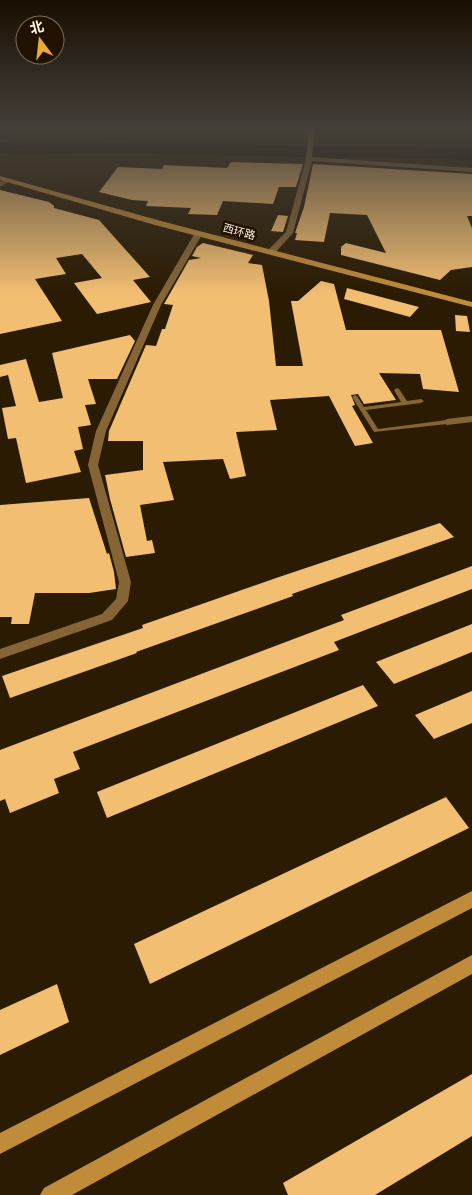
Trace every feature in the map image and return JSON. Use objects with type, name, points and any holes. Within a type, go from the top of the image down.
[{"type":"street","name":"西环路","points":[[10,183],[472,305]]},
{"type":"street","points":[[271,252],[289,233],[303,183]]},
{"type":"street","points":[[0,654],[107,617],[122,601],[125,582],[93,465],[101,431],[157,305],[199,233]]},
{"type":"street","points":[[447,422],[472,419]]},
{"type":"street","points":[[0,1144],[472,899]]},
{"type":"street","points":[[51,1195],[472,964]]},
{"type":"lane","points":[[397,390],[405,403]]},
{"type":"lane","points":[[355,397],[376,431],[447,422]]},
{"type":"lane","points":[[362,408],[421,400]]},
{"type":"building","points":[[106,183],[297,183],[296,187],[279,187],[273,204],[223,201],[217,215],[188,214],[191,208],[146,206],[148,201],[132,200],[99,192]]},
{"type":"building","points":[[309,183],[472,183],[472,216],[467,216],[472,228],[472,267],[451,270],[440,280],[341,255],[341,247],[346,243],[386,253],[367,215],[330,213],[324,242],[295,240],[297,233],[295,233],[304,207]]},
{"type":"building","points":[[0,190],[49,202],[54,208],[99,220],[150,277],[133,280],[151,302],[97,314],[74,283],[102,278],[82,254],[56,258],[66,274],[35,279],[62,321],[0,334]]},
{"type":"building","points":[[278,215],[288,216],[283,232],[271,231]]},
{"type":"building","points":[[203,243],[253,255],[248,263],[262,265],[269,301],[276,366],[303,366],[291,301],[298,301],[321,281],[334,284],[346,330],[441,330],[459,392],[423,389],[420,374],[379,373],[396,400],[364,404],[358,394],[351,395],[355,405],[352,406],[373,443],[355,446],[329,396],[270,400],[277,430],[236,432],[246,476],[230,479],[223,459],[163,462],[174,500],[140,505],[147,541],[152,540],[155,553],[126,557],[105,475],[143,470],[143,441],[108,441],[109,431],[146,345],[156,346],[162,329],[165,329],[173,305],[164,304],[189,260],[201,258],[192,256],[197,247]]},
{"type":"building","points":[[347,288],[419,307],[410,317],[344,299]]},
{"type":"building","points":[[455,315],[467,316],[470,332],[456,331]]},
{"type":"building","points":[[130,335],[135,341],[117,379],[88,379],[96,404],[85,405],[91,425],[78,427],[83,449],[74,451],[81,472],[26,483],[16,438],[8,439],[2,408],[16,406],[8,375],[0,377],[0,365],[26,359],[39,402],[63,398],[52,353]]},
{"type":"building","points":[[89,498],[107,554],[109,553],[116,589],[89,593],[35,593],[29,624],[11,624],[12,617],[0,617],[0,505]]},
{"type":"building","points":[[440,523],[454,537],[292,594],[293,596],[10,698],[2,676],[143,628],[142,625],[279,577]]},
{"type":"building","points":[[472,566],[472,589],[334,642],[339,650],[73,752],[80,769],[54,779],[59,793],[10,813],[5,799],[0,801],[0,750],[344,620],[341,615]]},
{"type":"building","points":[[472,624],[472,652],[394,684],[376,662]]},
{"type":"building","points":[[363,685],[378,706],[107,818],[97,792]]},
{"type":"building","points":[[472,691],[472,723],[434,739],[415,715]]},
{"type":"building","points":[[446,797],[469,828],[150,984],[134,944]]},
{"type":"building","points":[[57,984],[69,1022],[0,1055],[0,1010]]},
{"type":"building","points":[[472,1074],[472,1136],[375,1195],[288,1195],[283,1183]]}]
